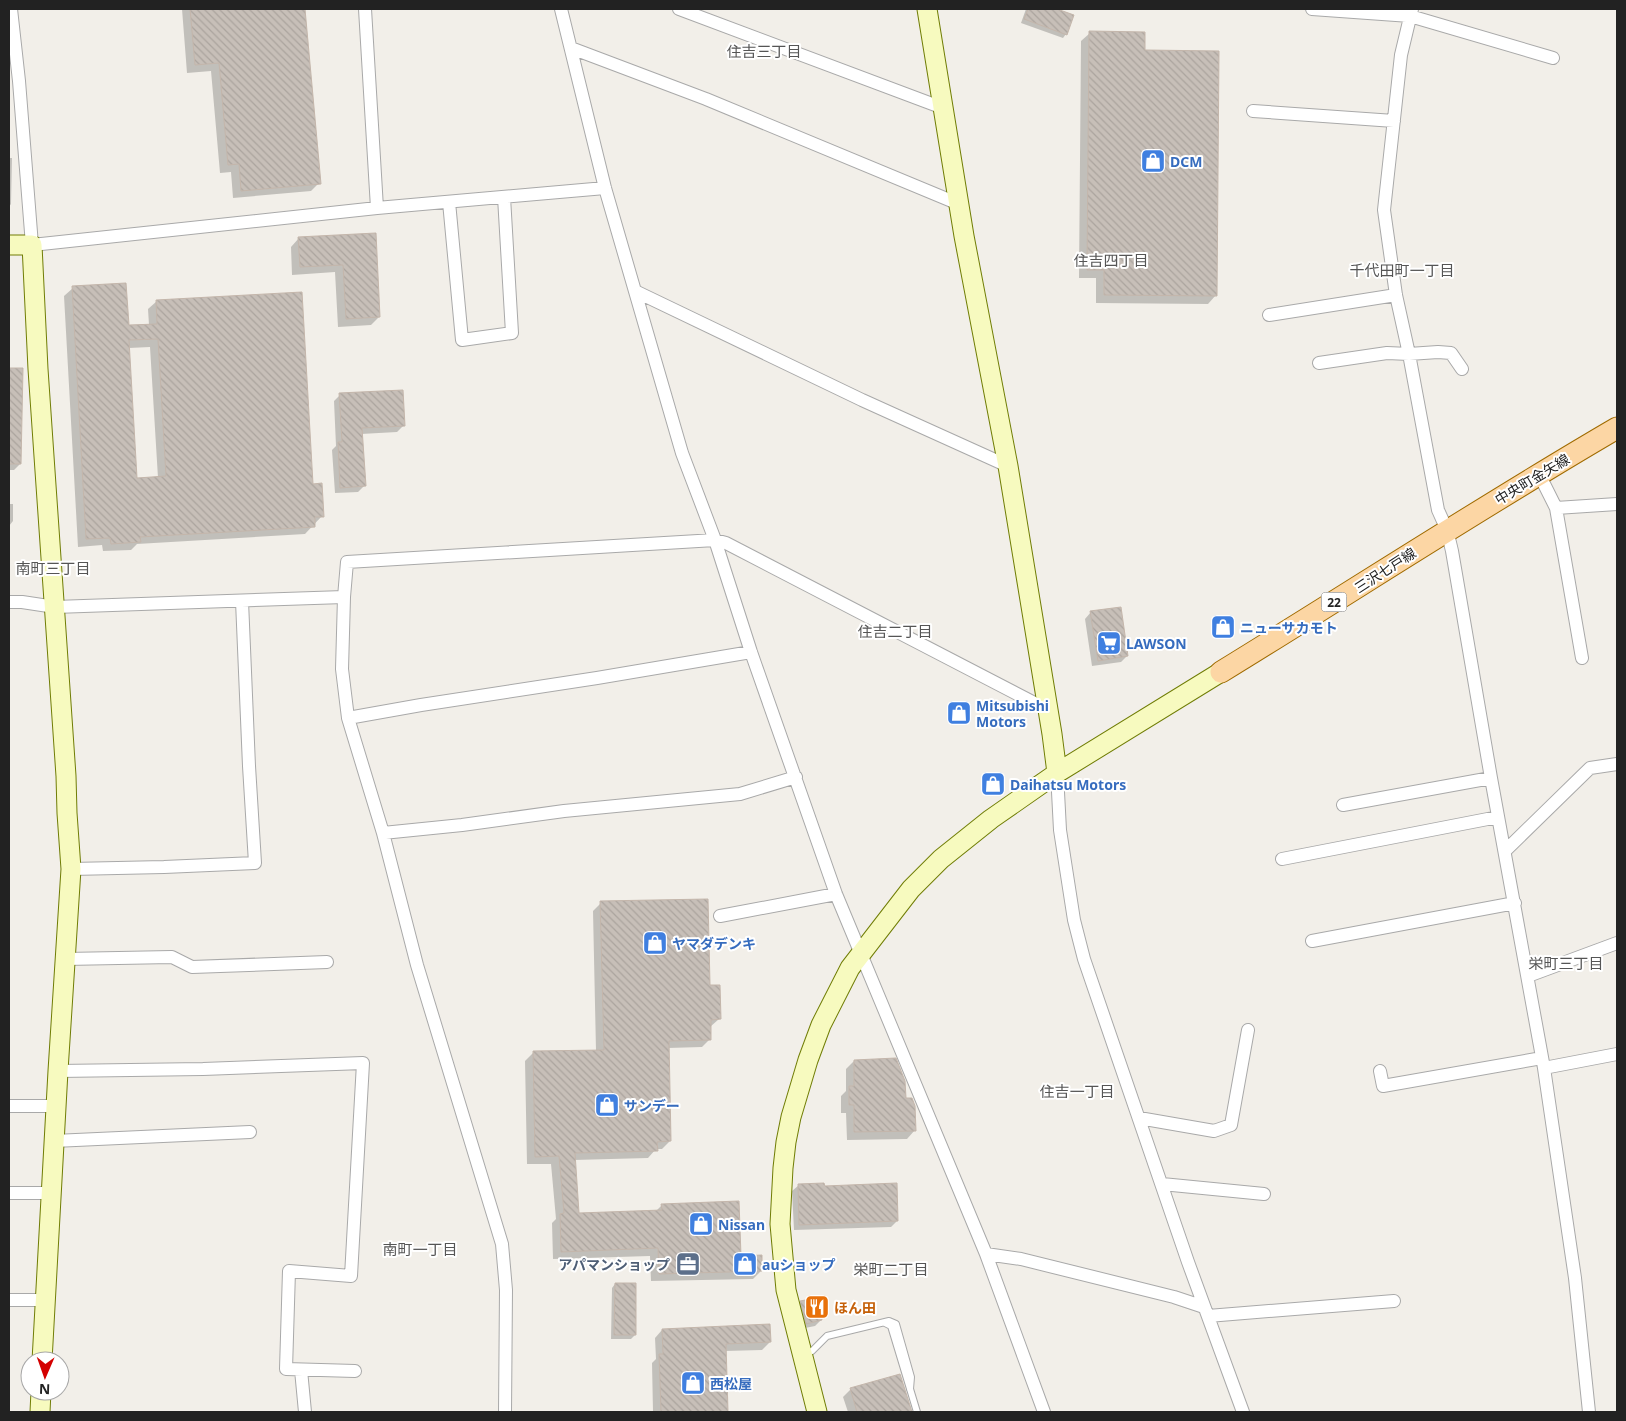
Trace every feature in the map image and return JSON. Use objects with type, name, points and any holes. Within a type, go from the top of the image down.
[{"type":"main road","name":"中央町金矢線","points":[[1447,530],[1617,428]]},
{"type":"main road","name":"三沢七戸線","points":[[1220,672],[1377,576],[1447,530]]},
{"type":"street","points":[[12,9],[14,81],[32,245],[38,369],[71,869],[42,1351]]},
{"type":"street","points":[[365,9],[378,208]]},
{"type":"street","points":[[561,9],[605,188],[637,292],[682,453],[715,540],[751,652],[836,894],[986,1254],[1044,1412]]},
{"type":"street","points":[[680,9],[943,108]]},
{"type":"street","points":[[927,9],[959,204],[1008,466],[1048,710],[1057,773],[1060,830],[1074,920],[1084,959],[1138,1118],[1243,1412]]},
{"type":"street","points":[[1312,9],[1411,12],[1553,58]]},
{"type":"street","points":[[1411,12],[1402,55],[1384,210],[1396,295],[1438,510],[1447,530],[1452,551],[1543,1063],[1575,1278],[1589,1412]]},
{"type":"street","points":[[571,48],[706,99],[959,204]]},
{"type":"street","points":[[1253,111],[1394,122]]},
{"type":"street","points":[[9,245],[32,245],[378,208],[605,188]]},
{"type":"street","points":[[449,202],[462,340],[512,333],[504,197]]},
{"type":"street","points":[[637,292],[862,400],[1008,466]]},
{"type":"street","points":[[1269,315],[1396,295]]},
{"type":"street","points":[[1319,363],[1387,353],[1438,352],[1451,353],[1462,369]]},
{"type":"street","points":[[1539,474],[1556,508],[1582,658]]},
{"type":"street","points":[[1556,508],[1617,504]]},
{"type":"street","points":[[504,1412],[506,1290],[502,1244],[417,965],[383,833],[348,718],[342,669],[347,562],[715,540],[726,543],[1048,710]]},
{"type":"street","points":[[9,602],[55,607],[344,597]]},
{"type":"street","points":[[71,869],[164,867],[255,862],[242,600]]},
{"type":"street","points":[[348,718],[751,652]]},
{"type":"street","points":[[817,1412],[786,1290],[780,1224],[783,1168],[786,1142],[794,1107],[821,1025],[850,968],[911,889],[941,859],[991,819],[1057,773],[1220,672]]},
{"type":"street","points":[[1505,851],[1590,768],[1617,764]]},
{"type":"street","points":[[383,833],[740,794],[796,777]]},
{"type":"street","points":[[1343,805],[1491,778]]},
{"type":"street","points":[[1282,859],[1498,817]]},
{"type":"street","points":[[720,916],[836,894]]},
{"type":"street","points":[[1312,941],[1514,903]]},
{"type":"street","points":[[1528,976],[1617,943]]},
{"type":"street","points":[[65,959],[172,957],[192,967],[327,962]]},
{"type":"street","points":[[1138,1118],[1214,1131],[1231,1125],[1248,1030]]},
{"type":"street","points":[[1380,1071],[1384,1086],[1617,1054]]},
{"type":"street","points":[[58,1071],[203,1069],[363,1063],[351,1276],[289,1271],[286,1369],[355,1372]]},
{"type":"street","points":[[9,1106],[56,1106]]},
{"type":"street","points":[[54,1141],[250,1132]]},
{"type":"street","points":[[1162,1184],[1264,1194]]},
{"type":"street","points":[[9,1193],[51,1193]]},
{"type":"street","points":[[986,1254],[1021,1259],[1174,1297],[1206,1312],[1394,1301]]},
{"type":"street","points":[[9,1300],[45,1300]]},
{"type":"street","points":[[301,1370],[305,1412]]},
{"type":"lane","points":[[802,1354],[812,1351],[827,1336],[884,1322],[891,1326],[917,1412]]},
{"type":"building","points":[[190,9],[305,9],[321,184],[241,191],[239,164],[228,165],[219,63],[195,65]]},
{"type":"building","points":[[1028,9],[1057,9],[1074,15],[1067,35],[1024,19]]},
{"type":"building","name":"DCM","points":[[1089,31],[1145,32],[1145,50],[1219,51],[1217,296],[1104,295],[1104,270],[1087,270]]},
{"type":"building","points":[[376,233],[380,317],[346,319],[343,265],[300,267],[298,237]]},
{"type":"building","points":[[126,283],[129,325],[157,324],[156,300],[302,292],[313,484],[322,483],[324,517],[315,517],[315,527],[140,537],[141,542],[111,544],[110,538],[86,539],[72,286]],"holes":[[[158,339],[166,476],[137,478],[129,340]]]},
{"type":"building","points":[[9,368],[23,368],[21,464],[9,464]]},
{"type":"building","points":[[403,390],[405,426],[362,428],[366,486],[340,488],[338,442],[342,442],[339,393]]},
{"type":"building","points":[[1121,607],[1128,656],[1098,661],[1090,611]]},
{"type":"building","points":[[708,899],[710,985],[720,985],[721,1019],[711,1020],[711,1040],[669,1041],[671,1141],[657,1142],[658,1151],[575,1153],[579,1213],[662,1210],[661,1204],[739,1201],[741,1256],[762,1255],[762,1271],[659,1274],[658,1248],[561,1252],[560,1214],[564,1213],[559,1156],[535,1157],[533,1051],[604,1050],[600,901]]},
{"type":"building","points":[[896,1058],[905,1081],[906,1098],[912,1098],[915,1106],[916,1131],[854,1132],[854,1105],[849,1105],[849,1086],[854,1086],[854,1060]]},
{"type":"building","points":[[824,1183],[825,1186],[897,1183],[898,1221],[799,1225],[798,1184]]},
{"type":"building","points":[[615,1283],[636,1283],[636,1335],[614,1335]]},
{"type":"building","points":[[817,1298],[822,1320],[806,1324],[800,1301]]},
{"type":"building","name":"西松屋","points":[[770,1324],[771,1342],[726,1344],[728,1412],[661,1412],[659,1354],[663,1354],[662,1329]]},
{"type":"building","points":[[900,1374],[912,1412],[857,1412],[850,1388]]},
{"type":"place","name":"DCM","points":[[1153,161]]},
{"type":"place","name":"ニューサカモト","points":[[1223,627]]},
{"type":"place","name":"LAWSON","points":[[1109,643]]},
{"type":"place","name":"Mitsubishi Motors","points":[[959,713]]},
{"type":"place","name":"Daihatsu Motors","points":[[993,784]]},
{"type":"place","name":"ヤマダデンキ","points":[[655,943]]},
{"type":"place","name":"サンデー","points":[[607,1105]]},
{"type":"place","name":"Nissan","points":[[701,1224]]},
{"type":"place","name":"アパマンショップ","points":[[688,1264]]},
{"type":"place","name":"auショップ","points":[[745,1264]]},
{"type":"place","name":"ほん田","points":[[817,1307]]},
{"type":"place","name":"西松屋","points":[[693,1383]]},
{"type":"district","name":"住吉三丁目","points":[[764,51]]},
{"type":"district","name":"住吉四丁目","points":[[1111,260]]},
{"type":"district","name":"千代田町一丁目","points":[[1402,270]]},
{"type":"district","name":"南町三丁目","points":[[53,568]]},
{"type":"district","name":"住吉二丁目","points":[[895,631]]},
{"type":"district","name":"栄町三丁目","points":[[1566,963]]},
{"type":"district","name":"住吉一丁目","points":[[1077,1091]]},
{"type":"district","name":"南町一丁目","points":[[420,1249]]},
{"type":"district","name":"栄町二丁目","points":[[891,1269]]}]
